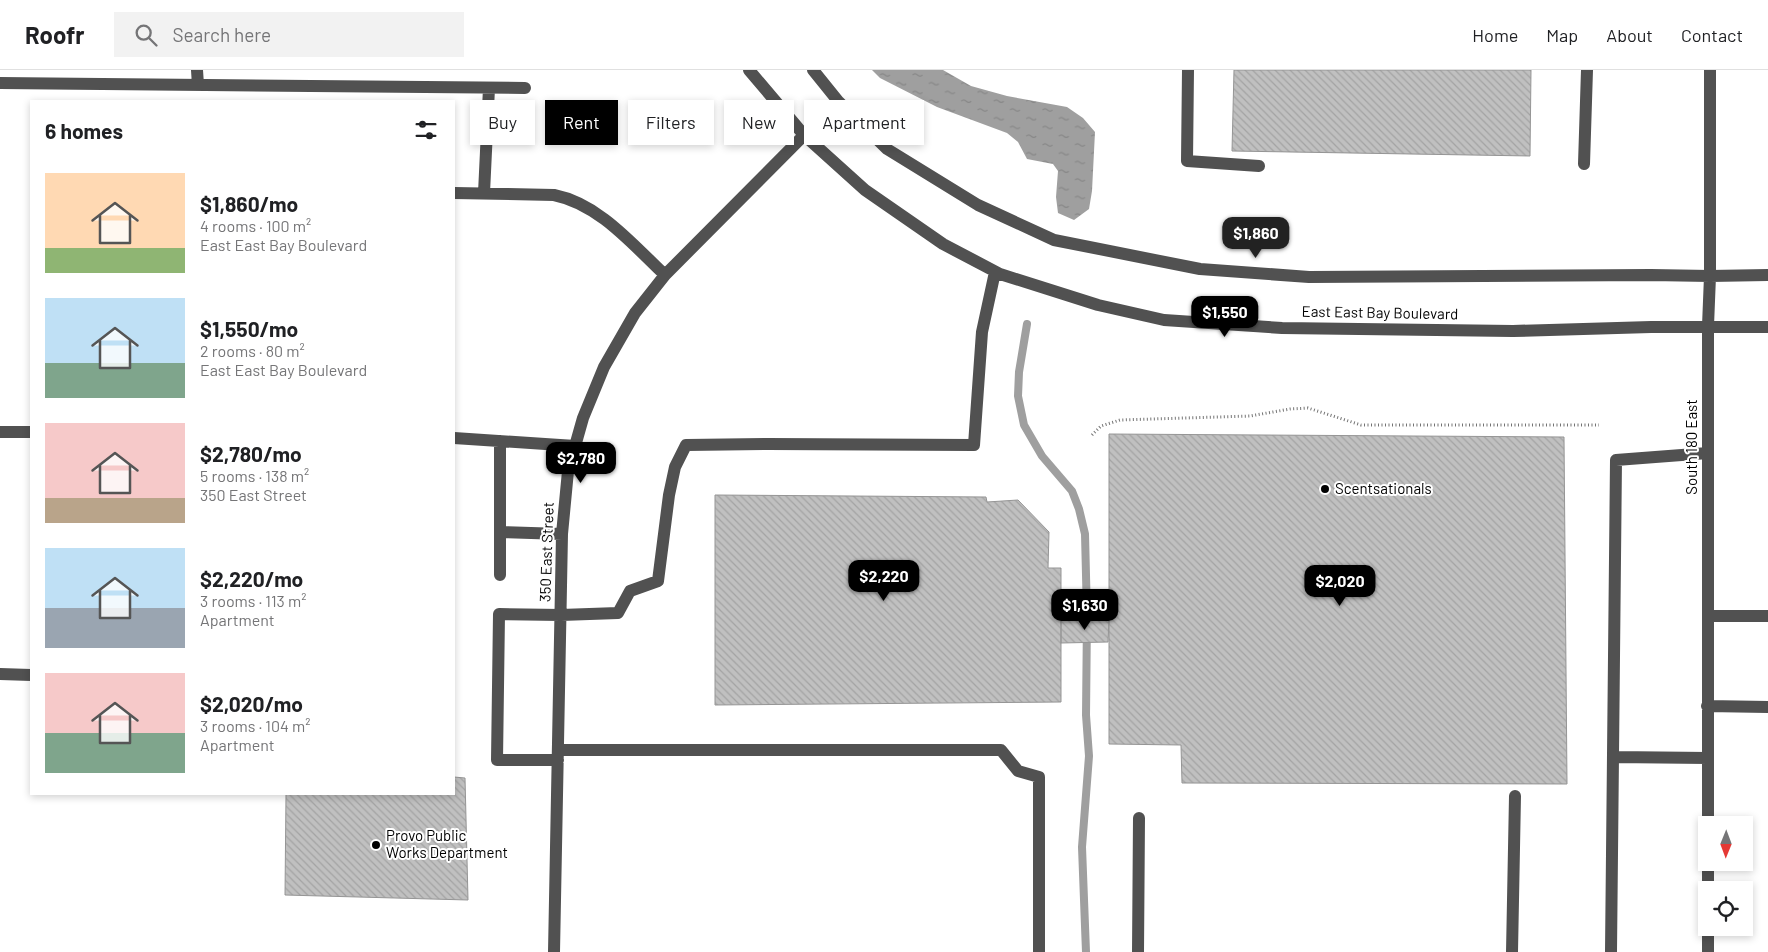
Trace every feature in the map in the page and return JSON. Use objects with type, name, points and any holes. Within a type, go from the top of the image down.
[{"type":"street","points":[[197,70],[198,85]]},
{"type":"street","name":"East East Bay Boulevard","points":[[749,70],[804,134]]},
{"type":"street","points":[[813,70],[837,100]]},
{"type":"street","points":[[1188,70],[1186,161],[1259,166]]},
{"type":"street","points":[[1584,164],[1587,70]]},
{"type":"street","name":"South 180 East","points":[[1708,816],[1710,70]]},
{"type":"street","points":[[0,83],[525,88]]},
{"type":"street","points":[[484,193],[488,88]]},
{"type":"street","name":"350 East Street","points":[[554,952],[562,534],[568,471],[583,418],[604,367],[635,313],[665,274],[804,134]]},
{"type":"street","name":"East East Bay Boulevard","points":[[816,145],[865,190],[943,244],[996,272],[1098,305],[1164,320],[1301,328],[1514,330],[1708,326],[1768,327]]},
{"type":"street","points":[[883,145],[978,205],[1054,240],[1200,269],[1310,277],[1710,276],[1768,274]]},
{"type":"street","points":[[455,193],[554,195],[570,198],[589,207],[665,274]]},
{"type":"street","points":[[996,272],[982,332],[974,445],[686,445],[675,467],[669,495],[658,581],[630,590],[618,613],[561,615],[499,614],[497,760],[558,755],[1001,750],[1018,771],[1040,777],[1039,952]]},
{"type":"street","points":[[0,432],[30,432]]},
{"type":"street","points":[[455,438],[575,446]]},
{"type":"street","points":[[500,441],[500,575]]},
{"type":"street","points":[[1611,952],[1616,460],[1708,454]]},
{"type":"street","points":[[500,532],[562,534]]},
{"type":"street","points":[[1708,616],[1768,616]]},
{"type":"street","points":[[0,674],[30,675]]},
{"type":"street","points":[[1707,706],[1768,707]]},
{"type":"street","points":[[1613,757],[1708,758]]},
{"type":"street","points":[[1512,952],[1515,796]]},
{"type":"street","points":[[1138,952],[1139,818]]},
{"type":"street","points":[[1708,936],[1708,952]]},
{"type":"path","points":[[1092,435],[1101,426],[1120,420],[1250,416],[1299,408],[1317,410],[1345,421],[1362,425],[1599,425]]},
{"type":"water","points":[[872,70],[943,70],[971,86],[1007,96],[1067,107],[1083,118],[1095,132],[1092,191],[1089,209],[1074,220],[1058,213],[1056,197],[1058,171],[1053,164],[1027,159],[1018,142],[1007,133],[937,107],[880,78]]},
{"type":"building","points":[[1234,70],[1531,70],[1530,156],[1232,151]]},
{"type":"building","points":[[1109,434],[1564,437],[1567,784],[1182,783],[1181,745],[1109,744]]},
{"type":"building","points":[[715,495],[986,497],[987,502],[1018,500],[1049,532],[1048,568],[1061,568],[1061,702],[715,705]]},
{"type":"building","points":[[1109,619],[1108,642],[1061,643],[1061,620]]},
{"type":"building","name":"Provo Public Works Department","points":[[455,777],[465,778],[468,900],[285,895],[286,795],[455,795]]},
{"type":"waterway","points":[[1027,324],[1019,372],[1018,396],[1024,425],[1042,456],[1072,491],[1085,534],[1087,616],[1086,715],[1089,756],[1082,847],[1086,952]]},
{"type":"place","name":"Scentsationals","points":[[1325,489]]},
{"type":"place","name":"Provo Public Works Department","points":[[376,845]]}]
